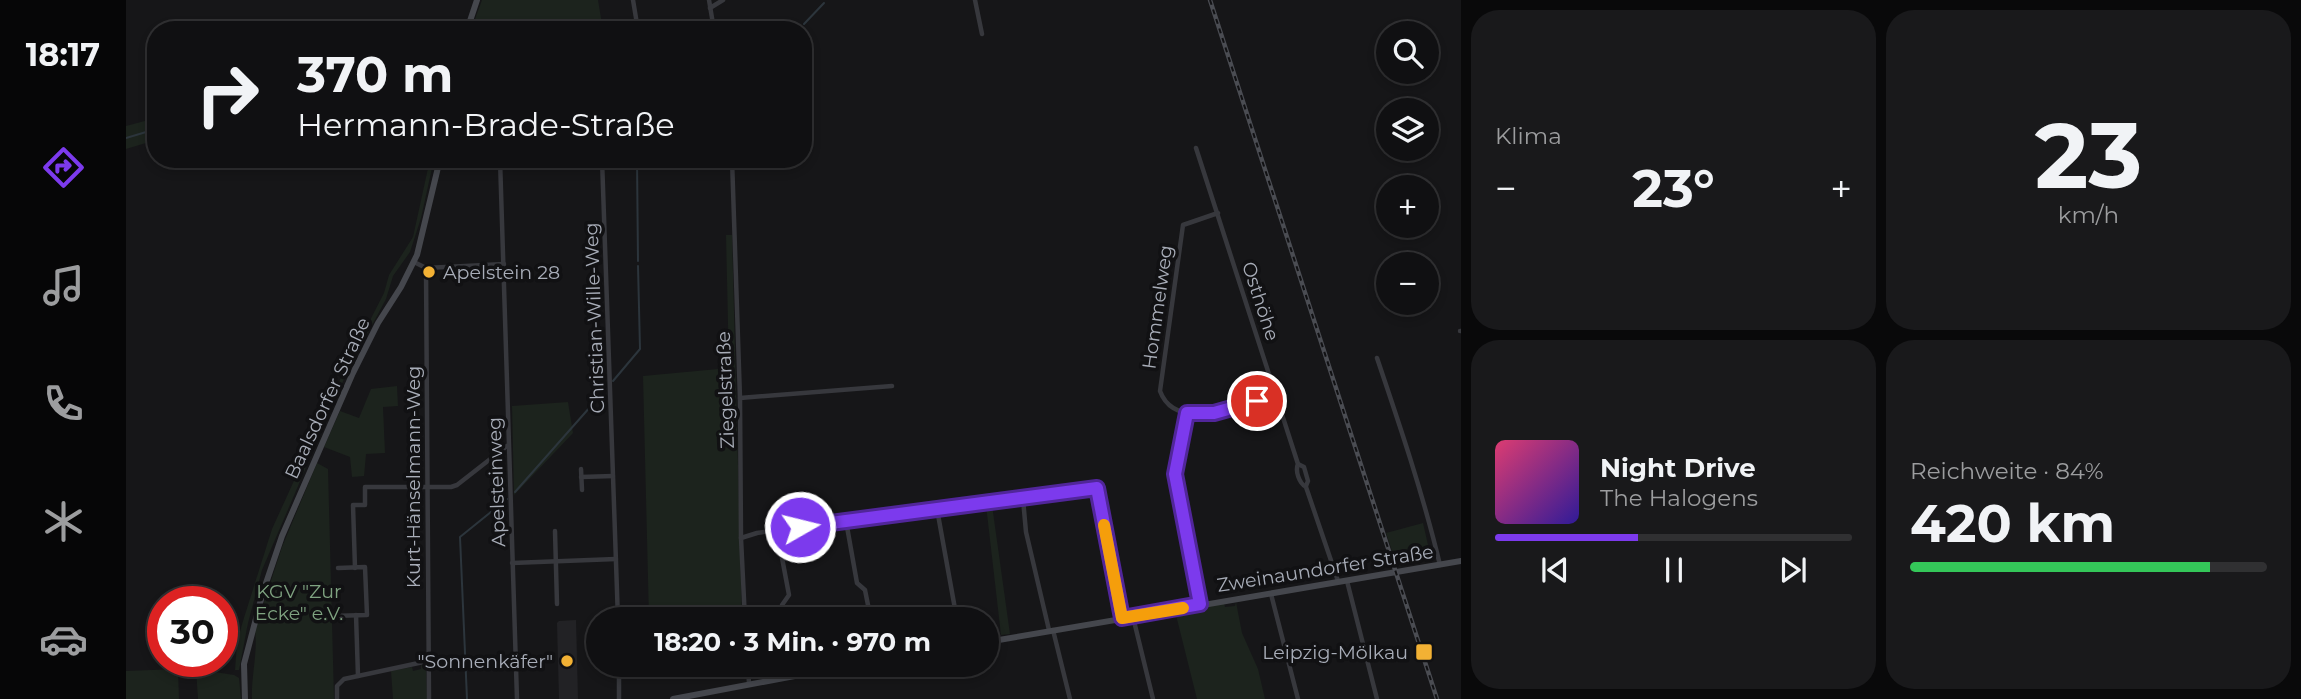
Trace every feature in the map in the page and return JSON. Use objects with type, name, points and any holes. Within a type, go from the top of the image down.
[{"type":"street","points":[[470,21],[477,0]]},
{"type":"street","points":[[633,0],[636,21]]},
{"type":"street","points":[[709,0],[712,21]]},
{"type":"street","points":[[710,8],[723,0]]},
{"type":"street","points":[[975,0],[982,34]]},
{"type":"street","name":"Osthöhe","points":[[1196,148],[1298,464],[1298,477],[1306,487],[1338,581]]},
{"type":"street","name":"Baalsdorfer Straße","points":[[245,699],[244,672],[247,654],[263,592],[293,509],[352,376],[378,323],[414,262],[422,240],[438,168]]},
{"type":"street","name":"Apelsteinweg","points":[[500,168],[517,699]]},
{"type":"street","name":"Christian-Wille-Weg","points":[[602,168],[618,607]]},
{"type":"street","name":"Ziegelstraße","points":[[732,168],[744,607]]},
{"type":"street","name":"Hommelweg","points":[[1187,413],[1168,407],[1160,391],[1183,225],[1218,213]]},
{"type":"street","points":[[414,262],[426,268],[504,264]]},
{"type":"street","name":"Kurt-Hänselmann-Weg","points":[[426,268],[429,699]]},
{"type":"street","points":[[1377,358],[1405,440],[1440,565]]},
{"type":"street","points":[[740,398],[892,386]]},
{"type":"street","points":[[1200,604],[1175,474],[1187,413],[1214,413],[1276,395]]},
{"type":"street","points":[[355,568],[353,505],[365,505],[365,487],[457,485],[508,446]]},
{"type":"street","points":[[581,469],[582,490]]},
{"type":"street","points":[[581,477],[613,476]]},
{"type":"street","points":[[741,538],[757,533],[1097,488],[1122,618]]},
{"type":"street","points":[[1023,499],[1026,532],[1070,699]]},
{"type":"street","points":[[937,509],[955,607]]},
{"type":"street","points":[[846,521],[857,583],[865,590],[868,607]]},
{"type":"street","points":[[555,531],[557,604]]},
{"type":"street","points":[[777,531],[789,595],[782,607]]},
{"type":"street","points":[[512,562],[616,559]]},
{"type":"street","name":"Zweinaundorfer Straße","points":[[999,640],[1461,561]]},
{"type":"street","points":[[331,616],[367,615],[365,567],[338,568]]},
{"type":"street","points":[[1347,580],[1377,699]]},
{"type":"street","points":[[1271,593],[1298,699]]},
{"type":"street","points":[[356,615],[358,676]]},
{"type":"street","points":[[1133,616],[1153,699]]},
{"type":"street","points":[[337,699],[337,686],[340,681],[428,661]]},
{"type":"street","points":[[619,677],[619,699]]},
{"type":"street","points":[[749,677],[749,684]]},
{"type":"street","points":[[673,699],[698,697],[784,677]]},
{"type":"shaded area","name":"\"Sonnenkäfer\"","points":[[576,620],[578,699],[559,699],[557,623]]},
{"type":"green space","points":[[482,0],[598,0],[602,21],[515,21],[518,20],[474,21]]},
{"type":"green space","points":[[147,120],[147,143],[126,149],[126,126]]},
{"type":"green space","points":[[428,168],[432,168],[410,252],[393,276],[386,299],[347,372],[262,570],[238,670],[238,639],[272,529],[344,371],[384,293],[389,275],[413,237]]},
{"type":"green space","points":[[726,235],[732,235],[742,607],[649,607],[643,376],[729,368]]},
{"type":"green space","points":[[397,386],[398,406],[383,407],[385,453],[366,454],[364,476],[352,477],[350,457],[324,447],[340,411],[359,418],[371,389]]},
{"type":"green space","points":[[568,402],[573,433],[514,495],[512,406]]},
{"type":"green space","name":"KGV \"Zur Ecke\" e.V.","points":[[317,463],[328,469],[334,699],[252,699],[255,630],[282,547]]},
{"type":"green space","points":[[986,505],[992,505],[1010,634],[1001,635]]},
{"type":"green space","points":[[1423,523],[1431,558],[1397,566],[1386,533]]},
{"type":"green space","points":[[1236,602],[1242,633],[1258,669],[1265,699],[1197,699],[1176,615],[1187,610],[1224,603],[1225,607],[1235,606]]},
{"type":"green space","points":[[421,665],[426,667],[427,699],[393,699],[391,671],[412,667],[413,671],[421,669]]},
{"type":"green space","points":[[147,670],[147,677],[178,677],[179,699],[126,699],[126,671]]},
{"type":"green space","points":[[197,677],[239,678],[241,699],[198,699]]},
{"type":"waterway","points":[[807,21],[824,3]]},
{"type":"waterway","points":[[126,138],[147,132]]},
{"type":"waterway","points":[[637,168],[638,261]]},
{"type":"waterway","points":[[613,381],[640,349],[638,266]]},
{"type":"waterway","points":[[515,492],[606,389]]},
{"type":"waterway","points":[[467,699],[460,537],[507,499]]},
{"type":"railway","points":[[1210,0],[1437,699]]},
{"type":"slow traffic","points":[[1104,525],[1122,618],[1183,608]]},
{"type":"place","name":"Apelstein 28","points":[[429,272]]},
{"type":"place","name":"Leipzig-Mölkau","points":[[1424,652]]},
{"type":"place","name":"\"Sonnenkäfer\"","points":[[567,661]]},
{"type":"route","points":[[800,527],[1097,488],[1122,618],[1200,604],[1175,474],[1187,413],[1214,413],[1257,401]]}]
